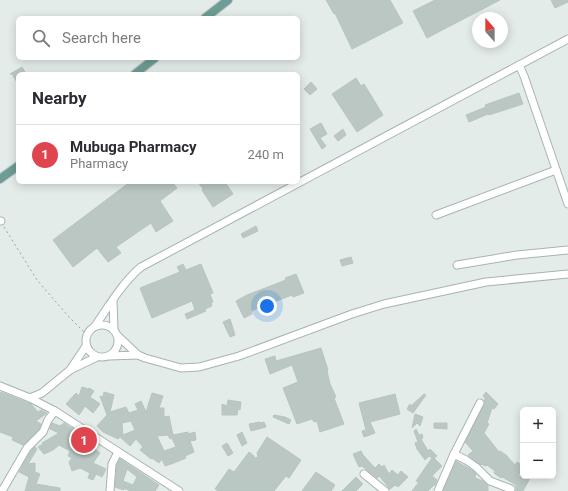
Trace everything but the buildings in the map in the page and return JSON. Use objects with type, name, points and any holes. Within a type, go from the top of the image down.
[{"type":"main road","points":[[208,16],[228,0]]},
{"type":"main road","points":[[138,72],[152,60]]},
{"type":"main road","points":[[0,179],[16,167]]},
{"type":"street","points":[[300,182],[568,39]]},
{"type":"street","points":[[519,65],[568,204]]},
{"type":"street","points":[[436,215],[556,170]]},
{"type":"street","points":[[70,370],[86,346],[87,334],[95,326],[131,275],[141,267],[296,184]]},
{"type":"street","points":[[457,265],[517,254],[568,250]]},
{"type":"street","points":[[86,346],[90,353],[97,357],[105,358],[109,356],[138,355],[181,368],[199,368],[239,356],[352,314],[384,304],[486,282],[568,274]]},
{"type":"street","points":[[113,300],[114,330]]},
{"type":"street","points":[[95,326],[107,326],[114,330],[118,336],[138,355]]},
{"type":"street","points":[[109,356],[117,348],[118,336]]},
{"type":"street","points":[[30,398],[42,393],[70,370],[97,357]]},
{"type":"street","points":[[0,386],[30,398],[55,411],[180,491]]},
{"type":"street","points":[[438,491],[454,454],[480,403]]},
{"type":"street","points":[[2,491],[26,448],[43,432],[48,420],[55,411]]},
{"type":"street","points":[[110,491],[112,464],[118,452]]},
{"type":"street","points":[[454,454],[476,467],[490,481],[512,489]]},
{"type":"street","points":[[364,474],[385,491]]},
{"type":"path","points":[[0,221],[37,280],[69,317],[87,334]]},
{"type":"place","name":"Mubuga Pharmacy","points":[[84,440]]}]
